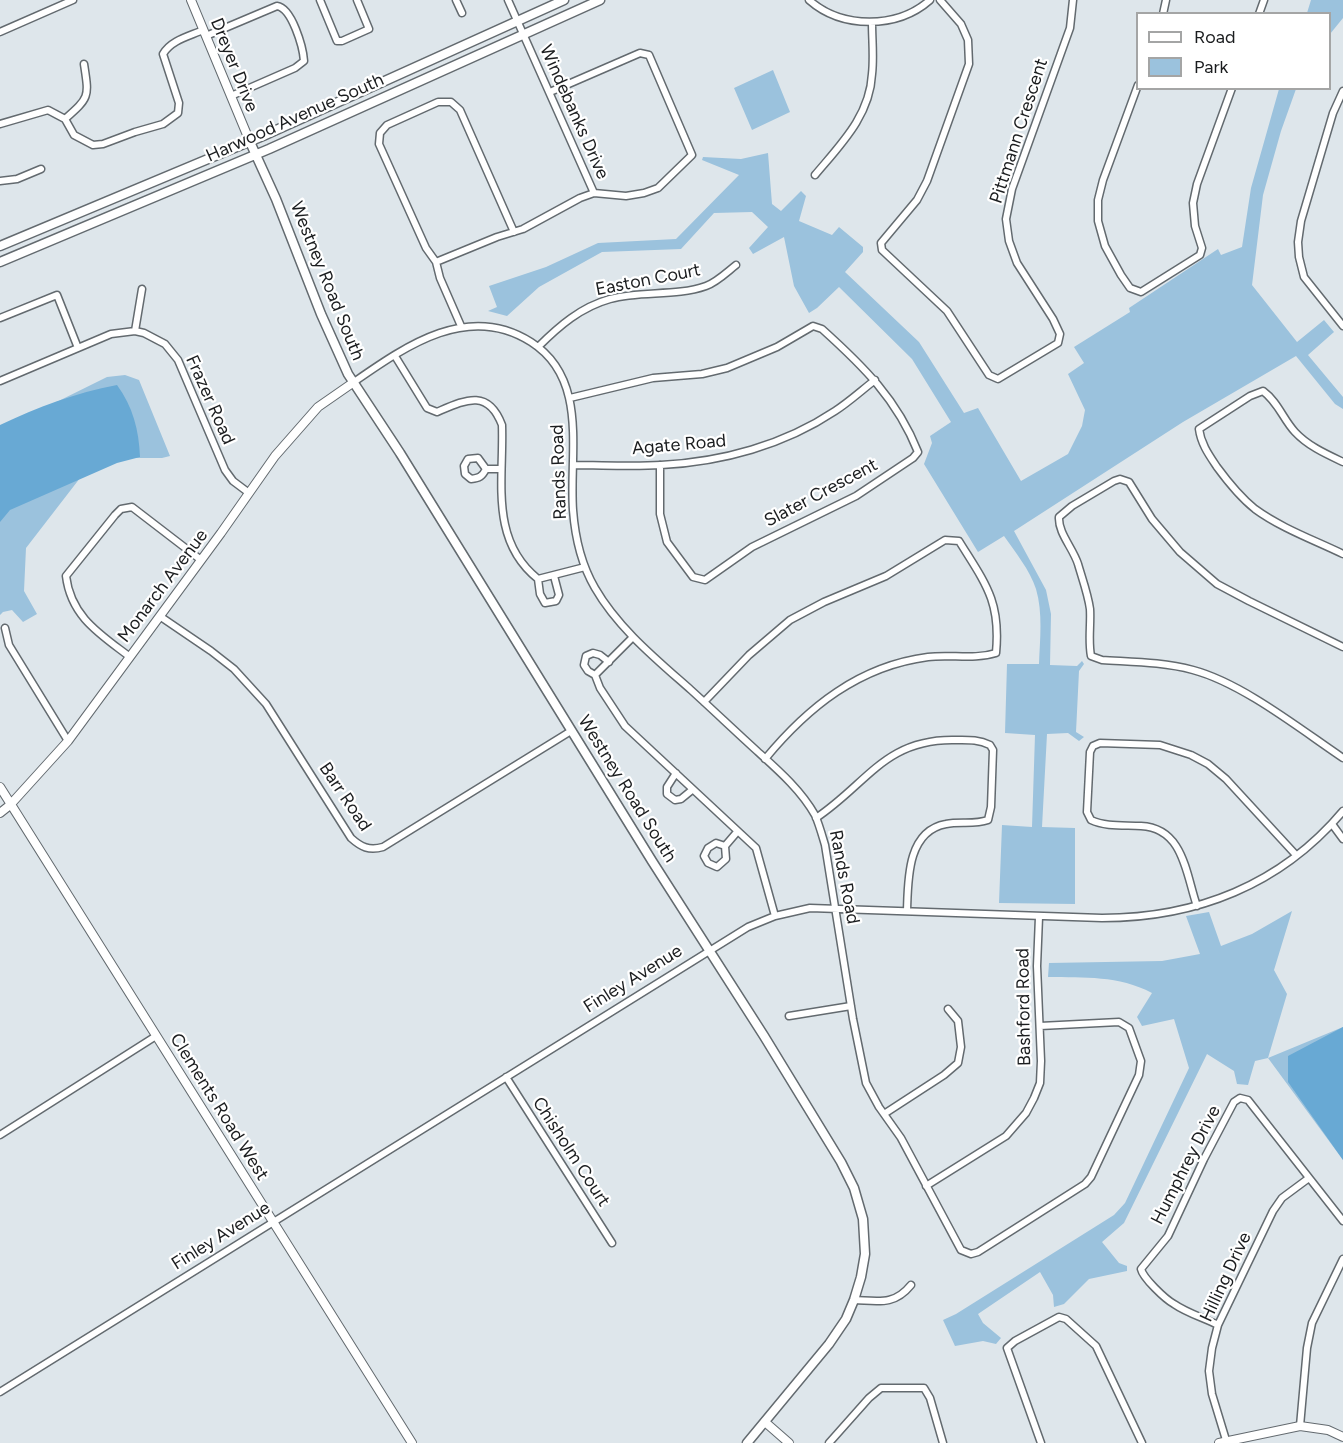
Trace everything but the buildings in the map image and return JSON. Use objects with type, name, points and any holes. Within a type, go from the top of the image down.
[{"type":"main road","name":"Harwood Avenue South","points":[[0,246],[250,142],[564,0]]},
{"type":"main road","name":"Harwood Avenue South","points":[[0,262],[255,155],[600,0]]},
{"type":"main road","name":"Westney Road South","points":[[250,142],[348,374],[788,1076],[841,1162],[854,1188],[863,1219],[865,1254],[854,1300],[846,1319],[829,1344],[747,1443]]},
{"type":"street","points":[[0,32],[73,0]]},
{"type":"street","name":"Dreyer Drive","points":[[191,0],[250,142]]},
{"type":"street","points":[[320,0],[337,41],[369,29],[357,0]]},
{"type":"street","points":[[456,0],[462,14]]},
{"type":"street","name":"Windebanks Drive","points":[[436,262],[537,223],[580,198],[594,193],[508,0]]},
{"type":"street","points":[[809,0],[829,13],[850,20],[872,22],[909,14],[922,3],[930,0]]},
{"type":"street","name":"Pittmann Crescent","points":[[940,0],[961,24],[968,39],[969,64],[927,181],[917,200],[889,231],[881,245],[882,250],[947,310],[989,375],[998,379],[1058,344],[1060,334],[1017,263],[1006,219],[1012,189],[1070,28],[1073,0]]},
{"type":"street","points":[[0,124],[48,110],[65,119],[74,135],[93,145],[103,144],[163,124],[178,113],[179,103],[163,54],[166,49],[177,41],[282,6],[288,12],[304,51],[304,61],[295,68],[231,96]]},
{"type":"street","points":[[815,175],[860,118],[872,76],[872,22]]},
{"type":"street","points":[[550,92],[640,52],[649,55],[686,139],[692,155],[658,188],[626,196],[594,193]]},
{"type":"street","points":[[65,119],[82,104],[88,94],[84,64]]},
{"type":"street","points":[[1136,88],[1103,180],[1098,200],[1098,221],[1105,246],[1121,275],[1130,288],[1141,292],[1200,255],[1202,248],[1195,226],[1193,202],[1197,184],[1231,90]]},
{"type":"street","points":[[1343,91],[1333,113],[1304,211],[1298,242],[1304,277],[1343,326]]},
{"type":"street","points":[[461,326],[440,278],[436,262],[426,248],[379,144],[380,133],[387,125],[438,102],[451,102],[460,110],[514,232]]},
{"type":"street","points":[[0,181],[17,179],[42,170]]},
{"type":"street","name":"Easton Court","points":[[538,347],[570,317],[589,307],[626,296],[687,291],[708,285],[736,265]]},
{"type":"street","points":[[0,381],[111,334],[135,331],[142,289]]},
{"type":"street","points":[[0,318],[57,295],[78,348]]},
{"type":"street","name":"Rands Road","points":[[354,382],[436,333],[461,326],[501,329],[515,333],[538,347],[554,364],[570,398],[576,539],[594,587],[610,610],[633,636],[765,759],[801,795],[816,818],[825,845],[866,1083],[901,1138],[961,1250],[971,1254],[978,1252],[1085,1184],[1091,1177],[1139,1075],[1141,1061],[1129,1028],[1119,1022],[1040,1026]]},
{"type":"street","name":"Slater Crescent","points":[[570,398],[652,378],[702,374],[727,368],[777,347],[813,326],[822,329],[876,380],[913,438],[918,452],[913,458],[856,496],[752,547],[705,580],[693,577],[667,542],[660,514],[660,465]]},
{"type":"street","name":"Frazer Road","points":[[135,331],[152,336],[165,344],[178,360],[225,470],[233,481],[249,493]]},
{"type":"street","points":[[395,356],[427,408],[437,412],[467,399],[477,399],[485,402],[499,416],[502,425],[502,516],[506,536],[526,570],[538,579],[540,594],[545,603],[556,601],[559,595],[554,576]]},
{"type":"street","name":"Agate Road","points":[[573,465],[660,465],[719,458],[771,444],[836,411],[876,380]]},
{"type":"street","name":"Monarch Avenue","points":[[0,813],[68,741],[275,456],[318,407],[354,382]]},
{"type":"street","points":[[1343,462],[1304,440],[1293,431],[1272,398],[1263,391],[1233,406],[1199,429],[1200,440],[1211,458],[1232,487],[1253,507],[1273,520],[1343,554]]},
{"type":"street","points":[[486,469],[501,469]]},
{"type":"street","points":[[1343,647],[1217,584],[1180,552],[1152,519],[1129,482],[1120,479],[1114,481],[1072,506],[1059,517],[1058,524],[1076,559],[1090,609],[1089,647],[1091,656],[1102,660],[1172,665],[1195,670],[1223,681],[1343,758]]},
{"type":"street","points":[[130,657],[87,623],[68,590],[66,576],[115,514],[122,509],[132,507],[201,560]]},
{"type":"street","points":[[704,702],[749,655],[790,620],[824,602],[886,576],[945,540],[959,541],[991,596],[998,630],[996,653],[986,656],[939,655],[919,658],[865,674],[823,700],[765,759]]},
{"type":"street","points":[[538,579],[585,567]]},
{"type":"street","name":"Barr Road","points":[[161,616],[212,651],[248,683],[266,704],[351,838],[366,849],[383,847],[572,730]]},
{"type":"street","points":[[5,628],[9,645],[68,741]]},
{"type":"street","points":[[595,675],[633,636]]},
{"type":"street","points":[[609,662],[593,653],[586,657],[584,665],[595,675],[600,688],[625,726],[756,848],[775,916]]},
{"type":"street","points":[[816,818],[833,807],[880,762],[916,744],[941,739],[980,740],[990,745],[993,750],[992,807],[988,820],[978,823],[947,823],[926,832],[912,857],[907,911]]},
{"type":"street","points":[[1197,906],[1181,851],[1170,838],[1152,826],[1100,824],[1090,820],[1087,812],[1090,752],[1094,746],[1100,743],[1160,746],[1191,755],[1208,764],[1226,779],[1296,855]]},
{"type":"street","points":[[676,773],[667,787],[667,794],[675,801],[692,790]]},
{"type":"street","name":"Clements Road West","points":[[0,787],[412,1443]]},
{"type":"street","name":"Finley Avenue","points":[[0,1392],[748,927],[775,916],[810,908],[1039,917],[1133,918],[1187,910],[1223,898],[1279,869],[1332,824],[1343,811]]},
{"type":"street","points":[[1332,824],[1343,839]]},
{"type":"street","points":[[725,846],[737,832]]},
{"type":"street","name":"Bashford Road","points":[[926,1186],[1006,1136],[1026,1113],[1040,1083],[1037,966],[1039,917]]},
{"type":"street","points":[[789,1016],[851,1006]]},
{"type":"street","points":[[884,1114],[945,1075],[957,1063],[961,1047],[958,1021],[948,1009]]},
{"type":"street","points":[[0,1135],[156,1036]]},
{"type":"street","name":"Chisholm Court","points":[[506,1077],[612,1243]]},
{"type":"street","name":"Humphrey Drive","points":[[1218,1325],[1173,1304],[1142,1274],[1141,1269],[1168,1236],[1234,1102],[1240,1098],[1248,1100],[1343,1221]]},
{"type":"street","name":"Hilling Drive","points":[[1222,1442],[1209,1371],[1218,1325],[1273,1211],[1282,1198],[1309,1179]]},
{"type":"street","points":[[1300,1426],[1307,1348],[1312,1323],[1343,1259]]},
{"type":"street","points":[[854,1300],[891,1301],[903,1295],[911,1285]]},
{"type":"street","points":[[1041,1443],[1008,1348],[1015,1341],[1059,1317],[1066,1319],[1096,1346],[1142,1443]]},
{"type":"street","points":[[829,1443],[869,1398],[881,1388],[924,1388],[930,1398],[943,1443]]},
{"type":"street","points":[[765,1422],[789,1443]]},
{"type":"street","points":[[1222,1442],[1300,1426],[1328,1430],[1343,1437]]},
{"type":"green space","points":[[1311,0],[1343,0],[1343,18],[1331,33],[1331,12],[1307,12]]},
{"type":"green space","points":[[773,70],[790,112],[752,130],[734,88]]},
{"type":"green space","points":[[1279,90],[1296,90],[1281,131],[1263,195],[1252,285],[1297,342],[1324,320],[1334,332],[1308,355],[1343,397],[1343,409],[1335,404],[1296,356],[1183,422],[1014,531],[1046,590],[1051,614],[1050,665],[1077,666],[1082,661],[1084,664],[1079,671],[1076,732],[1084,737],[1079,741],[1068,733],[1047,734],[1042,827],[1075,828],[1075,904],[999,903],[1002,825],[1032,827],[1035,735],[1005,733],[1007,664],[1039,664],[1040,607],[1030,575],[1004,536],[978,552],[924,464],[932,443],[930,436],[951,422],[912,359],[839,287],[809,313],[794,286],[784,237],[753,254],[749,248],[768,227],[752,212],[714,213],[681,249],[602,252],[539,287],[507,316],[488,311],[497,307],[489,286],[546,267],[598,243],[676,239],[739,175],[702,160],[703,157],[741,159],[768,153],[772,204],[781,211],[801,191],[806,196],[799,221],[832,235],[839,227],[863,247],[863,252],[845,272],[919,342],[964,413],[978,408],[1021,481],[1068,454],[1082,426],[1085,410],[1068,374],[1084,363],[1074,347],[1130,312],[1129,308],[1218,249],[1221,255],[1242,247],[1251,188]]},
{"type":"green space","points":[[125,375],[139,380],[170,456],[112,458],[87,469],[26,548],[24,591],[37,614],[23,622],[12,610],[0,615],[0,430],[107,377]]},
{"type":"green space","points":[[1292,911],[1274,970],[1287,994],[1268,1058],[1255,1061],[1248,1085],[1237,1084],[1234,1071],[1207,1054],[1124,1223],[1102,1242],[1119,1263],[1127,1266],[1127,1271],[1089,1279],[1064,1304],[1054,1307],[1053,1295],[1040,1272],[978,1314],[983,1323],[1001,1338],[996,1344],[983,1341],[955,1346],[943,1320],[1114,1215],[1125,1203],[1189,1068],[1174,1019],[1142,1026],[1137,1017],[1152,993],[1114,980],[1048,977],[1049,963],[1162,961],[1200,954],[1186,916],[1209,912],[1221,946],[1252,934]]},
{"type":"green space","points":[[1343,1027],[1343,1160],[1268,1058]]},
{"type":"shaded area","points":[[117,385],[134,419],[140,457],[117,463],[10,510],[0,522],[0,425],[57,401]]},
{"type":"shaded area","points":[[1343,1027],[1343,1160],[1288,1082],[1288,1056]]}]
